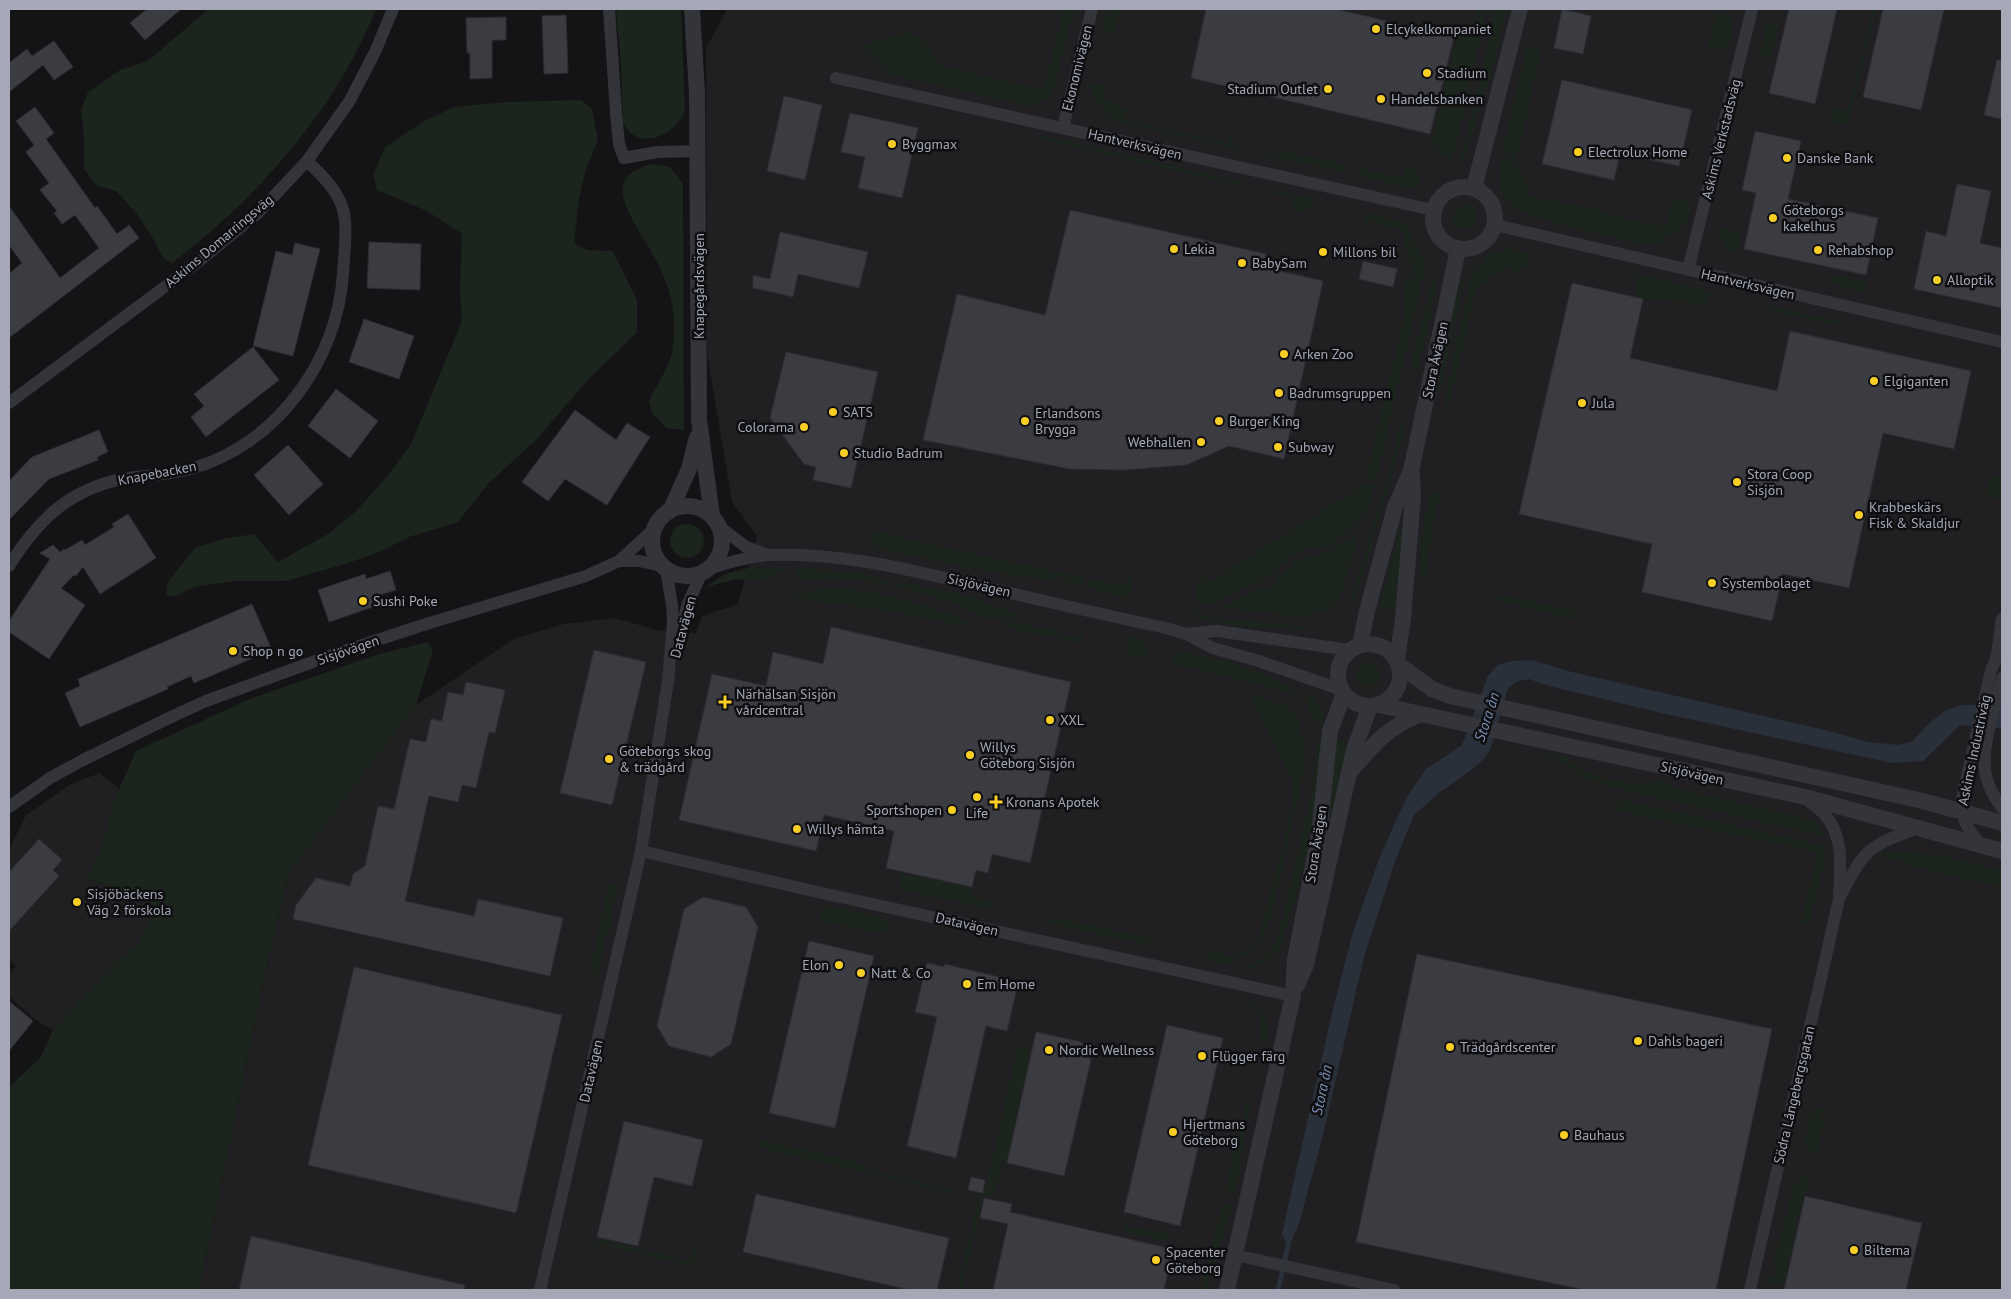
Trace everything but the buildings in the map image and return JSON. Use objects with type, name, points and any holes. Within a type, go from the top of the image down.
[{"type":"street","name":"Askims Domarringsväg","points":[[9,403],[198,262],[259,212],[307,161],[349,102],[375,52],[393,9]]},
{"type":"street","points":[[609,9],[619,144],[624,158],[657,152],[698,151]]},
{"type":"street","name":"Knapegårdsvägen","points":[[670,511],[689,469],[696,446],[699,420],[698,151],[692,9]]},
{"type":"street","name":"Ekonomivägen","points":[[1063,128],[1092,9]]},
{"type":"street","points":[[1474,188],[1520,9]]},
{"type":"street","name":"Askims Verkstadsväg","points":[[1688,270],[1752,9]]},
{"type":"street","name":"Hantverksvägen","points":[[836,78],[1433,210]]},
{"type":"street","name":"Knapebacken","points":[[9,566],[39,523],[61,504],[86,491],[122,479],[183,471],[213,461],[235,450],[264,430],[289,406],[309,378],[327,343],[337,313],[342,280],[345,235],[344,212],[336,192],[307,161]]},
{"type":"street","points":[[1464,186],[1474,188],[1489,199],[1495,216],[1495,225],[1491,234],[1485,242],[1468,250],[1448,246],[1438,235],[1432,220],[1433,210],[1437,201],[1444,193],[1454,188],[1464,186]]},
{"type":"street","name":"Hantverksvägen","points":[[1495,225],[2002,342]]},
{"type":"street","name":"Stora Åvägen","points":[[1227,1290],[1293,996],[1295,960],[1319,835],[1330,731],[1343,692],[1339,683],[1338,669],[1340,662],[1354,647],[1372,592],[1395,507],[1411,471],[1458,249]]},
{"type":"street","name":"Knapegårdsvägen","points":[[699,420],[716,521]]},
{"type":"street","name":"Stora Åvägen","points":[[1293,996],[1306,965],[1354,750],[1375,705],[1391,697],[1400,679],[1398,663],[1413,497],[1411,471]]},
{"type":"street","name":"Sisjövägen","points":[[9,807],[50,778],[83,760],[206,702],[332,654],[572,581],[601,570],[619,561],[654,529],[660,519],[670,511],[688,506],[701,508],[734,540],[746,547],[770,555]]},
{"type":"street","points":[[706,571],[721,552],[723,540],[716,521]]},
{"type":"street","points":[[654,529],[652,546],[655,556],[664,568]]},
{"type":"street","name":"Sisjövägen","points":[[619,561],[639,561],[686,577],[746,558],[770,555],[813,556],[848,560],[930,574],[1166,628],[1186,634],[1212,648],[1259,660],[1343,692]]},
{"type":"street","name":"Datavägen","points":[[540,1290],[641,851],[668,681],[673,622],[672,605],[664,568]]},
{"type":"street","name":"Datavägen","points":[[668,681],[688,606],[706,571]]},
{"type":"street","name":"Askims Industriväg","points":[[1982,846],[1965,823],[1961,811],[1962,795],[1991,670],[1998,654],[2002,619]]},
{"type":"street","name":"Sisjövägen","points":[[1186,634],[1217,631],[1354,647]]},
{"type":"street","points":[[1354,647],[1374,644],[1382,646],[1393,654],[1398,663]]},
{"type":"street","name":"Sisjövägen","points":[[1398,663],[1432,689],[1475,702],[1961,811],[2002,822]]},
{"type":"street","name":"Askims Industriväg","points":[[2002,678],[1988,738],[1985,770],[1989,785],[2002,808]]},
{"type":"street","points":[[1343,692],[1353,702],[1375,705]]},
{"type":"street","name":"Sisjövägen","points":[[1375,705],[1805,797],[2002,851]]},
{"type":"street","name":"Stora Åvägen","points":[[1349,773],[1382,736],[1398,724],[1420,714]]},
{"type":"street","name":"Södra Långebergsgatan","points":[[1750,1290],[1839,899],[1840,856],[1838,838],[1826,816],[1805,797]]},
{"type":"street","name":"Södra Långebergsgatan","points":[[1839,899],[1859,861],[1868,851],[1890,838],[1918,828]]},
{"type":"street","name":"Datavägen","points":[[641,851],[813,891],[1293,996]]},
{"type":"street","points":[[1235,1255],[1394,1290]]},
{"type":"shaded area","points":[[208,9],[376,9],[359,46],[339,82],[291,150],[234,211],[172,263],[164,259],[137,214],[116,191],[96,185],[84,169],[84,136],[81,111],[88,92],[120,70],[148,61]]},
{"type":"shaded area","points":[[616,9],[681,9],[685,110],[681,119],[674,127],[656,137],[646,139],[637,137],[629,131],[623,122],[621,65]]},
{"type":"shaded area","points":[[727,9],[2002,9],[2002,1290],[199,1290],[270,951],[289,873],[416,705],[515,638],[564,624],[615,618],[657,630],[696,633],[702,616],[738,604],[757,536],[732,502],[707,353],[706,48]]},
{"type":"shaded area","points":[[1063,9],[1074,9],[1053,94],[1033,107],[889,74],[862,47],[891,36],[907,33],[914,34],[925,42],[937,64],[1044,90]]},
{"type":"shaded area","points":[[1107,9],[1120,9],[1115,32],[1102,30]]},
{"type":"shaded area","points":[[1477,9],[1487,9],[1456,145],[1448,160],[1430,144],[1459,27],[1472,29]]},
{"type":"shaded area","points":[[1496,9],[1506,9],[1492,70],[1464,159],[1462,164],[1460,164]]},
{"type":"shaded area","points":[[1873,9],[1876,9],[1848,124],[1832,122],[1834,108],[1848,111]]},
{"type":"shaded area","points":[[1716,13],[1725,15],[1733,22],[1731,37],[1725,51],[1708,46]]},
{"type":"shaded area","points":[[1767,22],[1779,24],[1771,57],[1760,54]]},
{"type":"shaded area","points":[[1527,47],[1541,50],[1516,163],[1503,148]]},
{"type":"shaded area","points":[[1090,82],[1103,84],[1107,99],[1118,103],[1117,106],[1126,108],[1125,117],[1128,121],[1223,142],[1228,141],[1230,134],[1239,149],[1113,120],[1092,93],[1089,85]]},
{"type":"shaded area","points":[[581,100],[592,109],[598,140],[585,172],[579,199],[574,243],[587,250],[613,251],[637,300],[637,332],[585,383],[537,439],[488,484],[458,522],[409,537],[377,553],[345,564],[286,581],[234,581],[194,587],[176,596],[167,596],[166,588],[170,579],[195,548],[222,539],[254,534],[278,562],[328,534],[356,511],[385,479],[411,444],[462,321],[460,289],[462,234],[427,211],[377,190],[373,175],[385,147],[424,121],[454,107],[507,102]]},
{"type":"shaded area","points":[[1042,135],[1241,182],[1240,186],[1041,139]]},
{"type":"shaded area","points":[[1279,150],[1344,164],[1343,172],[1261,152],[1276,154]]},
{"type":"shaded area","points":[[1502,156],[1506,157],[1525,176],[1528,196],[1605,211],[1605,214],[1666,227],[1673,200],[1683,200],[1690,206],[1690,213],[1684,225],[1654,246],[1573,228],[1530,214],[1514,206],[1504,197],[1499,187]]},
{"type":"shaded area","points":[[652,164],[670,167],[683,184],[684,430],[667,428],[652,413],[649,401],[671,357],[674,330],[673,310],[670,294],[662,274],[630,214],[623,194],[623,186],[627,177],[634,171]]},
{"type":"shaded area","points":[[1405,164],[1411,165],[1422,177],[1417,189],[1358,176],[1360,168],[1402,178]]},
{"type":"shaded area","points":[[1268,189],[1314,199],[1313,204],[1299,214],[1289,197],[1268,192]]},
{"type":"shaded area","points":[[1465,205],[1473,209],[1477,217],[1473,225],[1465,229],[1457,225],[1453,217],[1457,209]]},
{"type":"shaded area","points":[[1370,214],[1408,225],[1411,239],[1423,258],[1422,266],[1424,267],[1376,480],[1366,478],[1404,317],[1404,294],[1407,277],[1413,278],[1414,272],[1410,270],[1410,259],[1404,241],[1403,230],[1368,221],[1364,232],[1365,219]]},
{"type":"shaded area","points":[[1718,227],[1741,233],[1737,254],[1734,255],[1723,242]]},
{"type":"shaded area","points":[[1506,249],[1531,252],[1530,260],[1524,268],[1514,274],[1507,265],[1476,290],[1446,419],[1446,393],[1471,278],[1485,258],[1490,254]]},
{"type":"shaded area","points":[[1580,261],[1704,290],[1710,293],[1708,303],[1658,301],[1634,296],[1638,276],[1580,262],[1577,264]]},
{"type":"shaded area","points":[[1435,272],[1433,304],[1418,371],[1410,369]]},
{"type":"shaded area","points":[[1833,275],[1867,282],[1865,292],[1831,283]]},
{"type":"shaded area","points":[[1465,278],[1440,391],[1438,390],[1452,314]]},
{"type":"shaded area","points":[[1769,306],[1838,321],[1839,323],[1836,325],[1771,311]]},
{"type":"shaded area","points":[[1405,424],[1396,461],[1355,600],[1351,598],[1387,481],[1399,429]]},
{"type":"shaded area","points":[[1989,477],[2002,478],[2002,500],[1985,494]]},
{"type":"shaded area","points":[[1366,482],[1375,484],[1366,513],[1342,536],[1327,546],[1298,551],[1265,580],[1231,594],[1211,606],[1199,601],[1195,590],[1200,578],[1205,577],[1210,581]]},
{"type":"shaded area","points":[[1430,492],[1440,495],[1431,533],[1429,571],[1419,578],[1423,530]]},
{"type":"shaded area","points":[[687,524],[699,529],[704,541],[699,553],[687,558],[675,553],[670,541],[675,529]]},
{"type":"shaded area","points":[[878,531],[910,540],[1082,577],[1084,582],[1081,586],[1065,582],[1066,578],[1055,575],[1053,580],[991,572],[880,549],[876,546],[873,539]]},
{"type":"shaded area","points":[[1360,531],[1341,595],[1328,609],[1311,615],[1298,616],[1221,608],[1236,599],[1272,585],[1295,561],[1328,552],[1343,544]]},
{"type":"shaded area","points":[[1403,532],[1399,611],[1380,607],[1398,533]]},
{"type":"shaded area","points":[[752,567],[783,568],[765,578],[734,580],[706,587],[725,574]]},
{"type":"shaded area","points":[[794,569],[857,573],[880,578],[887,582],[885,584],[834,578],[808,580],[798,577]]},
{"type":"shaded area","points":[[1134,574],[1129,595],[1126,599],[1087,587],[1090,578],[1122,586]]},
{"type":"shaded area","points":[[901,582],[969,596],[988,605],[1019,614],[1013,618],[984,618],[946,600],[898,587],[897,583]]},
{"type":"shaded area","points":[[844,588],[907,600],[967,622],[965,626],[877,609],[790,598],[817,590]]},
{"type":"shaded area","points":[[1497,594],[1577,611],[1573,619],[1498,601]]},
{"type":"shaded area","points":[[1190,606],[1200,615],[1221,619],[1305,626],[1307,628],[1306,630],[1232,625],[1199,618]]},
{"type":"shaded area","points":[[1019,623],[1058,631],[1061,634],[1078,638],[1080,632],[1086,644],[1022,631],[999,624]]},
{"type":"shaded area","points":[[1131,634],[1139,637],[1146,646],[1146,658],[1126,654]]},
{"type":"shaded area","points":[[428,642],[433,650],[416,705],[289,873],[270,951],[199,1290],[9,1290],[9,1087],[40,1058],[53,1030],[115,963],[137,945],[157,910],[135,894],[87,879],[101,848],[115,798],[136,751],[250,699],[376,655]]},
{"type":"shaded area","points":[[1181,652],[1231,662],[1294,687],[1291,693],[1288,693],[1252,682],[1172,664],[1175,657]]},
{"type":"shaded area","points":[[1368,663],[1373,664],[1379,670],[1379,680],[1373,686],[1368,687],[1363,686],[1357,680],[1356,675],[1357,670],[1363,664]]},
{"type":"shaded area","points":[[1307,693],[1320,706],[1323,724],[1314,719],[1308,712],[1306,703]]},
{"type":"shaded area","points":[[1251,694],[1287,706],[1299,720],[1304,744],[1304,766],[1270,922],[1259,946],[1228,965],[1216,962],[1207,955],[1208,951],[1234,955],[1244,952],[1257,944],[1291,810],[1294,783],[1249,697]]},
{"type":"shaded area","points":[[1319,738],[1324,738],[1311,827],[1297,893],[1285,933],[1277,951],[1271,958],[1263,964],[1245,969],[1267,954],[1275,941],[1281,925],[1313,787]]},
{"type":"shaded area","points":[[1335,740],[1352,743],[1330,828],[1330,805]]},
{"type":"shaded area","points":[[1546,751],[1560,755],[1588,772],[1606,779],[1636,784],[1662,781],[1683,790],[1805,818],[1816,822],[1825,833],[1823,836],[1611,787],[1578,773],[1547,754]]},
{"type":"shaded area","name":"Sisjöbäckens Väg 2 förskola","points":[[100,773],[119,789],[101,848],[87,879],[135,894],[157,910],[137,945],[115,963],[53,1030],[34,1019],[9,996],[9,974],[16,966],[9,959],[9,850],[26,815],[73,783]]},
{"type":"shaded area","points":[[1619,799],[1821,845],[1826,854],[1809,925],[1800,925],[1818,852],[1616,811]]},
{"type":"shaded area","points":[[1890,852],[1938,855],[2002,871],[2002,887],[1905,865],[1906,860],[1899,857],[1897,862],[1881,856]]},
{"type":"shaded area","points":[[901,873],[971,888],[970,896],[991,901],[989,908],[898,889]]},
{"type":"shaded area","points":[[609,883],[618,885],[610,917],[614,918],[610,934],[607,933],[597,977],[590,973],[591,965]]},
{"type":"shaded area","points":[[825,906],[885,918],[889,926],[885,933],[879,934],[823,921],[820,918],[819,911]]},
{"type":"shaded area","points":[[1052,917],[1154,939],[1153,946],[1052,924],[1050,922]]},
{"type":"shaded area","points":[[1239,997],[1254,1003],[1263,1013],[1267,1027],[1266,1043],[1258,1041],[1259,1014],[1252,1005]]},
{"type":"shaded area","points":[[1018,1046],[1031,1049],[1006,1162],[1002,1161],[995,1196],[984,1193],[962,1290],[957,1290],[979,1193],[983,1194],[986,1188]]},
{"type":"shaded area","points":[[1247,1099],[1252,1100],[1244,1129],[1241,1164],[1235,1193],[1225,1192]]},
{"type":"shaded area","points":[[1815,1107],[1826,1109],[1826,1111],[1823,1110],[1821,1120],[1824,1121],[1817,1153],[1810,1152],[1805,1145],[1809,1119]]},
{"type":"shaded area","points":[[758,1139],[865,1164],[865,1170],[963,1192],[962,1195],[756,1147]]},
{"type":"shaded area","points":[[1806,1175],[1810,1175],[1806,1195],[1803,1195],[1786,1277],[1783,1277],[1781,1284],[1768,1282],[1770,1275],[1775,1275],[1777,1266],[1773,1264],[1795,1183]]},
{"type":"shaded area","points":[[1222,1203],[1232,1205],[1208,1290],[1201,1290]]},
{"type":"shaded area","points":[[1124,1225],[1168,1234],[1167,1241],[1123,1232]]},
{"type":"shaded area","points":[[597,1238],[690,1261],[694,1249],[697,1251],[698,1257],[695,1264],[691,1266],[596,1244]]},
{"type":"water","points":[[1532,660],[1572,672],[1829,731],[1868,742],[1899,745],[1913,741],[1927,725],[1946,710],[1962,705],[2002,705],[2002,728],[1989,729],[1960,725],[1923,761],[1892,763],[1666,714],[1549,686],[1529,679],[1518,681],[1508,688],[1491,748],[1484,759],[1440,792],[1414,815],[1394,864],[1364,957],[1323,1135],[1299,1224],[1288,1249],[1282,1233],[1332,1013],[1353,932],[1379,859],[1408,795],[1426,769],[1462,745],[1488,676],[1498,665],[1511,661]]},
{"type":"waterway","name":"Stora ån","points":[[1278,1290],[1289,1242]]},
{"type":"place","name":"Elcykelkompaniet","points":[[1376,29]]},
{"type":"place","name":"Stadium","points":[[1427,73]]},
{"type":"place","name":"Stadium Outlet","points":[[1328,89]]},
{"type":"place","name":"Handelsbanken","points":[[1381,99]]},
{"type":"place","name":"Byggmax","points":[[892,144]]},
{"type":"place","name":"Electrolux Home","points":[[1578,152]]},
{"type":"place","name":"Danske Bank","points":[[1787,158]]},
{"type":"place","name":"Göteborgs kakelhus","points":[[1773,218]]},
{"type":"place","name":"Lekia","points":[[1174,249]]},
{"type":"place","name":"Rehabshop","points":[[1818,250]]},
{"type":"place","name":"Millons bil","points":[[1323,252]]},
{"type":"place","name":"BabySam","points":[[1242,263]]},
{"type":"place","name":"Alloptik","points":[[1937,280]]},
{"type":"place","name":"Arken Zoo","points":[[1284,354]]},
{"type":"place","name":"Elgiganten","points":[[1874,381]]},
{"type":"place","name":"Badrumsgruppen","points":[[1279,393]]},
{"type":"place","name":"Jula","points":[[1582,403]]},
{"type":"place","name":"SATS","points":[[833,412]]},
{"type":"place","name":"Erlandsons Brygga","points":[[1025,421]]},
{"type":"place","name":"Burger King","points":[[1219,421]]},
{"type":"place","name":"Colorama","points":[[804,427]]},
{"type":"place","name":"Webhallen","points":[[1201,442]]},
{"type":"place","name":"Subway","points":[[1278,447]]},
{"type":"place","name":"Studio Badrum","points":[[844,453]]},
{"type":"place","name":"Stora Coop Sisjön","points":[[1737,482]]},
{"type":"place","name":"Krabbeskärs Fisk & Skaldjur","points":[[1859,515]]},
{"type":"place","name":"Systembolaget","points":[[1712,583]]},
{"type":"place","name":"Sushi Poke","points":[[363,601]]},
{"type":"place","name":"Shop n go","points":[[233,651]]},
{"type":"place","name":"Närhälsan Sisjön vårdcentral","points":[[725,702]]},
{"type":"place","name":"XXL","points":[[1050,720]]},
{"type":"place","name":"Willys Göteborg Sisjön","points":[[970,755]]},
{"type":"place","name":"Göteborgs skog & trädgård","points":[[609,759]]},
{"type":"place","name":"Life","points":[[977,797]]},
{"type":"place","name":"Kronans Apotek","points":[[996,802]]},
{"type":"place","name":"Sportshopen","points":[[952,810]]},
{"type":"place","name":"Willys hämta","points":[[797,829]]},
{"type":"place","name":"Sisjöbäckens Väg 2 förskola","points":[[77,902]]},
{"type":"place","name":"Elon","points":[[839,965]]},
{"type":"place","name":"Natt & Co","points":[[861,973]]},
{"type":"place","name":"Em Home","points":[[967,984]]},
{"type":"place","name":"Dahls bageri","points":[[1638,1041]]},
{"type":"place","name":"Trädgårdscenter","points":[[1450,1047]]},
{"type":"place","name":"Nordic Wellness","points":[[1049,1050]]},
{"type":"place","name":"Flügger färg","points":[[1202,1056]]},
{"type":"place","name":"Hjertmans Göteborg","points":[[1173,1132]]},
{"type":"place","name":"Bauhaus","points":[[1564,1135]]},
{"type":"place","name":"Biltema","points":[[1854,1250]]},
{"type":"place","name":"Spacenter Göteborg","points":[[1156,1260]]}]
